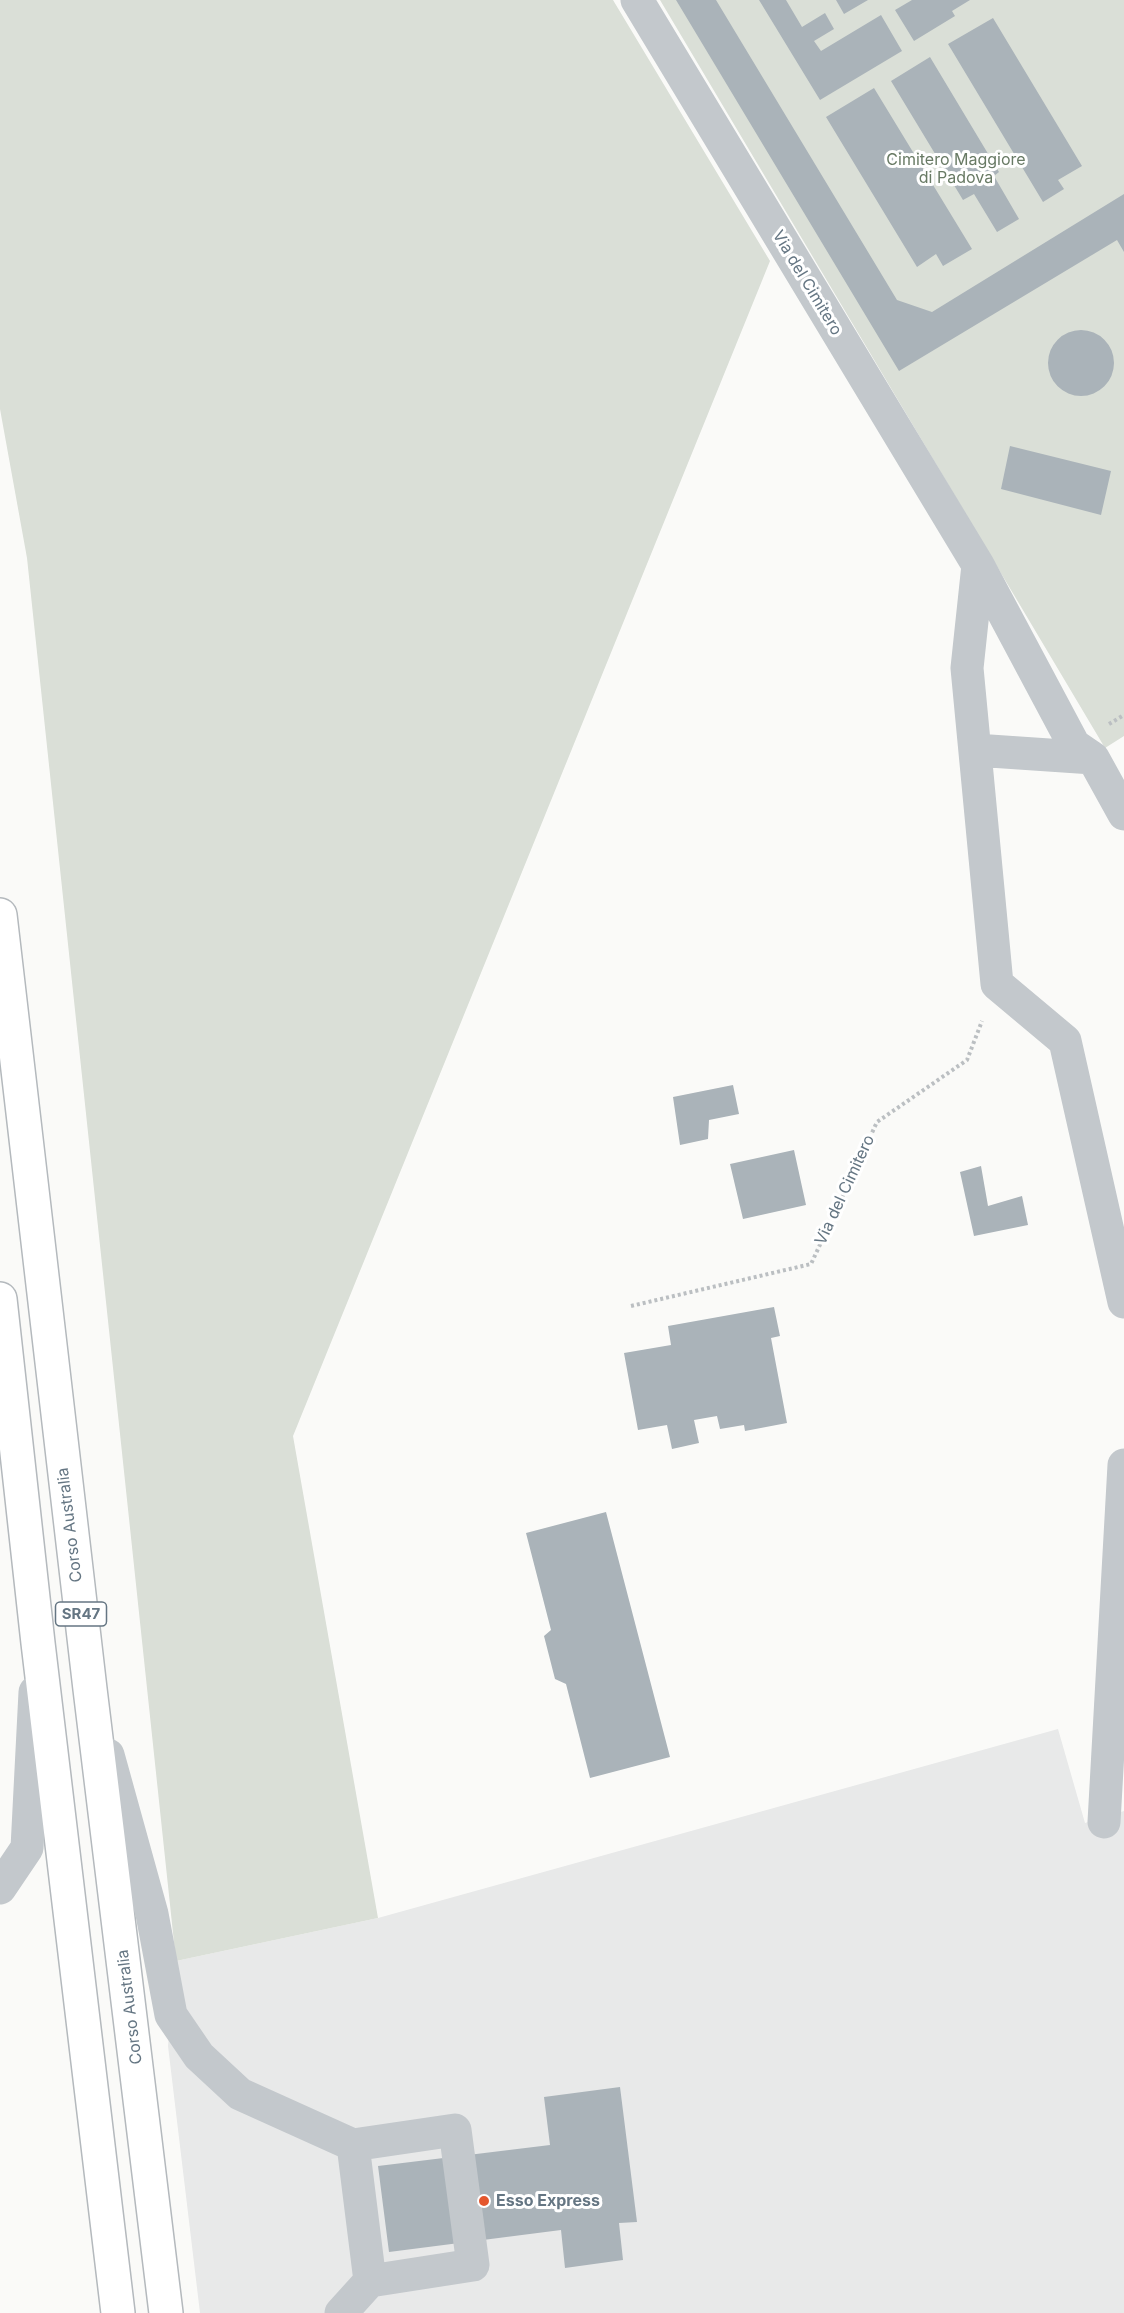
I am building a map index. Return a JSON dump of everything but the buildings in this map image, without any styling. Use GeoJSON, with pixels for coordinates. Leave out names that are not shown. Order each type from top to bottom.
{"type":"FeatureCollection","features":[{"type":"Feature","properties":{"kind":"highway","name":"Corso Australia"},"geometry":{"type":"LineString","coordinates":[[0,915],[90,1689],[166,2313]]}},
{"type":"Feature","properties":{"kind":"highway","name":"SR47"},"geometry":{"type":"LineString","coordinates":[[0,1299],[38,1643],[118,2313]]}},
{"type":"Feature","properties":{"kind":"street","name":"Via del Cimitero"},"geometry":{"type":"LineString","coordinates":[[637,0],[978,566],[1074,745],[1093,758],[1120,809]]}},
{"type":"Feature","properties":{"kind":"street"},"geometry":{"type":"LineString","coordinates":[[978,566],[967,668],[997,984],[1065,1041],[1124,1302]]}},
{"type":"Feature","properties":{"kind":"street"},"geometry":{"type":"LineString","coordinates":[[975,750],[1093,758]]}},
{"type":"Feature","properties":{"kind":"street"},"geometry":{"type":"LineString","coordinates":[[1104,1822],[1124,1465]]}},
{"type":"Feature","properties":{"kind":"street"},"geometry":{"type":"LineString","coordinates":[[0,1888],[27,1848],[38,1643]]}},
{"type":"Feature","properties":{"kind":"street"},"geometry":{"type":"LineString","coordinates":[[90,1689],[152,1914],[171,2015],[199,2056],[240,2094],[353,2145],[455,2130],[473,2265],[370,2281],[341,2313]]}},
{"type":"Feature","properties":{"kind":"street"},"geometry":{"type":"LineString","coordinates":[[353,2145],[370,2281]]}},
{"type":"Feature","properties":{"kind":"path","name":"Via del Cimitero"},"geometry":{"type":"LineString","coordinates":[[631,1306],[812,1264],[877,1122],[967,1060],[997,984]]}},
{"type":"Feature","properties":{"kind":"shaded area"},"geometry":{"type":"Polygon","coordinates":[[[1058,1729],[1085,1823],[1124,1811],[1124,2313],[200,2313],[168,2046],[176,1961],[378,1918],[1058,1729]]]}},
{"type":"Feature","properties":{"kind":"green space"},"geometry":{"type":"Polygon","coordinates":[[[0,0],[613,0],[770,261],[293,1436],[378,1918],[176,1961],[27,558],[0,409],[0,0]]]}},
{"type":"Feature","properties":{"kind":"green space","name":"Cimitero Maggiore di Padova"},"geometry":{"type":"Polygon","coordinates":[[[660,0],[1124,0],[1124,736],[1105,748],[660,0]]]}},
{"type":"Feature","properties":{"kind":"place","name":"Esso Express"},"geometry":{"type":"Point","coordinates":[484,2201]}}]}
